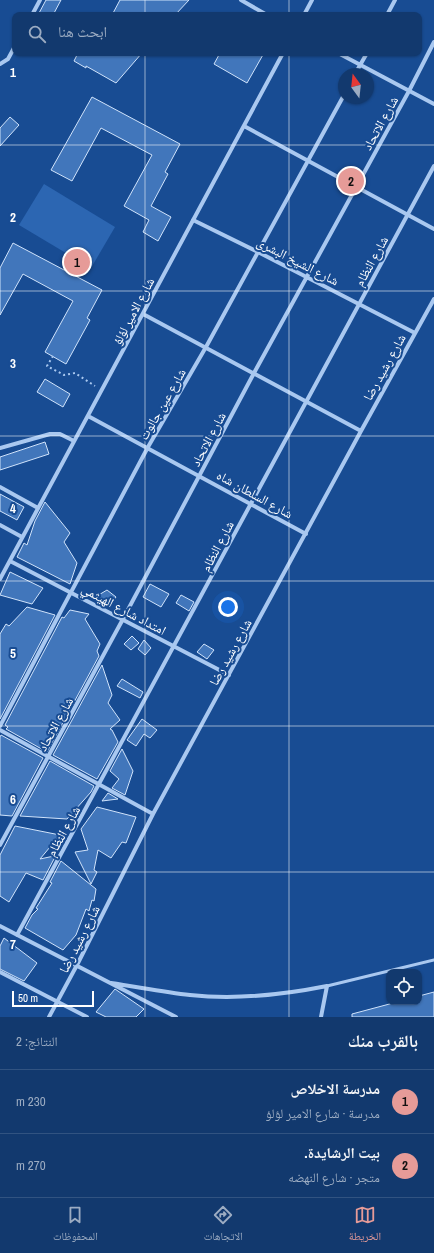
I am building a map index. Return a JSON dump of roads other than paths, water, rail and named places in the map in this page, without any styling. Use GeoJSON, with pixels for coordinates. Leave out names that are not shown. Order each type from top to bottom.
{"type":"FeatureCollection","features":[{"type":"Feature","properties":{"kind":"street"},"geometry":{"type":"LineString","coordinates":[[34,12],[40,0]]}},
{"type":"Feature","properties":{"kind":"street"},"geometry":{"type":"LineString","coordinates":[[241,0],[263,12]]}},
{"type":"Feature","properties":{"kind":"street"},"geometry":{"type":"LineString","coordinates":[[306,12],[312,0]]}},
{"type":"Feature","properties":{"kind":"street"},"geometry":{"type":"LineString","coordinates":[[389,12],[395,0]]}},
{"type":"Feature","properties":{"kind":"street","name":"شارع الاتحاد"},"geometry":{"type":"LineString","coordinates":[[0,846],[434,42]]}},
{"type":"Feature","properties":{"kind":"street"},"geometry":{"type":"LineString","coordinates":[[0,64],[8,59],[12,52]]}},
{"type":"Feature","properties":{"kind":"street","name":"شارع الامير لؤلؤ"},"geometry":{"type":"LineString","coordinates":[[0,579],[2,571],[10,561],[281,56]]}},
{"type":"Feature","properties":{"kind":"street"},"geometry":{"type":"LineString","coordinates":[[344,56],[434,104]]}},
{"type":"Feature","properties":{"kind":"street"},"geometry":{"type":"LineString","coordinates":[[358,68],[365,56]]}},
{"type":"Feature","properties":{"kind":"street","name":"شارع عين جالوت"},"geometry":{"type":"LineString","coordinates":[[0,726],[148,447],[206,347],[339,104]]}},
{"type":"Feature","properties":{"kind":"street"},"geometry":{"type":"LineString","coordinates":[[244,126],[434,229]]}},
{"type":"Feature","properties":{"kind":"street","name":"شارع النظام"},"geometry":{"type":"LineString","coordinates":[[17,935],[434,166]]}},
{"type":"Feature","properties":{"kind":"street","name":"شارع الشيخ البشرى"},"geometry":{"type":"LineString","coordinates":[[193,220],[308,277],[415,333]]}},
{"type":"Feature","properties":{"kind":"street","name":"شارع رشيد رضا"},"geometry":{"type":"LineString","coordinates":[[49,1017],[77,965],[153,814],[434,299]]}},
{"type":"Feature","properties":{"kind":"street"},"geometry":{"type":"LineString","coordinates":[[143,314],[361,431]]}},
{"type":"Feature","properties":{"kind":"street","name":"شارع السلطان شاه"},"geometry":{"type":"LineString","coordinates":[[88,416],[148,447],[306,534]]}},
{"type":"Feature","properties":{"kind":"street"},"geometry":{"type":"LineString","coordinates":[[0,448],[50,434],[60,434],[74,441]]}},
{"type":"Feature","properties":{"kind":"street"},"geometry":{"type":"LineString","coordinates":[[0,487],[38,508]]}},
{"type":"Feature","properties":{"kind":"street"},"geometry":{"type":"LineString","coordinates":[[0,525],[22,537]]}},
{"type":"Feature","properties":{"kind":"street","name":"امتداد شارع الهيثمي"},"geometry":{"type":"LineString","coordinates":[[10,561],[229,675]]}},
{"type":"Feature","properties":{"kind":"street"},"geometry":{"type":"LineString","coordinates":[[0,730],[153,814]]}},
{"type":"Feature","properties":{"kind":"street"},"geometry":{"type":"LineString","coordinates":[[0,926],[176,1017]]}},
{"type":"Feature","properties":{"kind":"street"},"geometry":{"type":"LineString","coordinates":[[0,972],[87,1017]]}},
{"type":"Feature","properties":{"kind":"street"},"geometry":{"type":"LineString","coordinates":[[111,983],[164,992],[219,997],[273,995],[327,986],[321,1017]]}},
{"type":"Feature","properties":{"kind":"lane"},"geometry":{"type":"LineString","coordinates":[[327,986],[434,960]]}},
{"type":"Feature","properties":{"kind":"place","name":"بيت الرشايدة."},"geometry":{"type":"Point","coordinates":[351,181]}},
{"type":"Feature","properties":{"kind":"place","name":"مدرسة الاخلاص"},"geometry":{"type":"Point","coordinates":[77,262]}}]}
